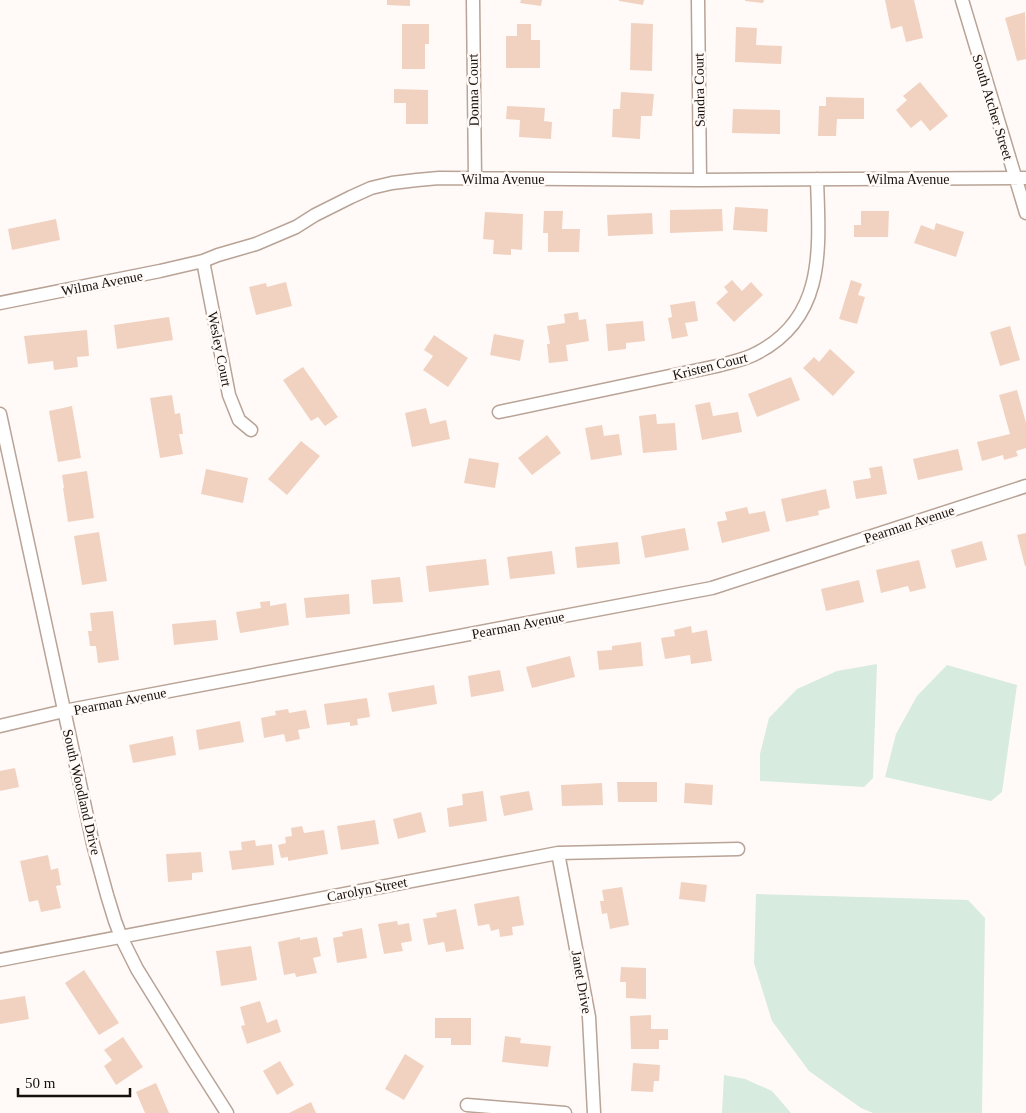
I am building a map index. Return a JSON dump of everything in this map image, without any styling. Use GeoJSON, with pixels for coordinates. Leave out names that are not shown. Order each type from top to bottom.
{"type":"FeatureCollection","features":[{"type":"Feature","properties":{"kind":"street","name":"Donna Court"},"geometry":{"type":"LineString","coordinates":[[473,0],[475,179]]}},
{"type":"Feature","properties":{"kind":"street","name":"Sandra Court"},"geometry":{"type":"LineString","coordinates":[[698,0],[700,180]]}},
{"type":"Feature","properties":{"kind":"street","name":"South Atcher Street"},"geometry":{"type":"LineString","coordinates":[[962,0],[1020,178],[1026,213]]}},
{"type":"Feature","properties":{"kind":"street","name":"Wilma Avenue"},"geometry":{"type":"LineString","coordinates":[[0,303],[203,261],[256,244],[296,227],[344,200],[371,188],[392,183],[439,178],[700,180],[1020,178]]}},
{"type":"Feature","properties":{"kind":"street","name":"Kristen Court"},"geometry":{"type":"LineString","coordinates":[[499,412],[716,366],[744,359],[757,354],[769,346],[791,326],[800,314],[812,287],[816,272],[819,243],[817,179]]}},
{"type":"Feature","properties":{"kind":"street","name":"Wesley Court"},"geometry":{"type":"LineString","coordinates":[[203,261],[228,396],[239,420],[251,430]]}},
{"type":"Feature","properties":{"kind":"street","name":"South Woodland Drive"},"geometry":{"type":"LineString","coordinates":[[0,414],[93,844],[106,895],[121,936],[137,969],[227,1113]]}},
{"type":"Feature","properties":{"kind":"street","name":"Pearman Avenue"},"geometry":{"type":"LineString","coordinates":[[0,726],[64,711],[712,588],[1026,486]]}},
{"type":"Feature","properties":{"kind":"street","name":"Carolyn Street"},"geometry":{"type":"LineString","coordinates":[[0,960],[558,853],[738,849]]}},
{"type":"Feature","properties":{"kind":"street","name":"Janet Drive"},"geometry":{"type":"LineString","coordinates":[[558,853],[589,1018],[594,1113]]}},
{"type":"Feature","properties":{"kind":"street"},"geometry":{"type":"LineString","coordinates":[[467,1105],[565,1113]]}},
{"type":"Feature","properties":{"kind":"green space"},"geometry":{"type":"Polygon","coordinates":[[[877,664],[873,778],[864,787],[760,781],[760,754],[769,718],[797,689],[837,671],[877,664]]]}},
{"type":"Feature","properties":{"kind":"green space"},"geometry":{"type":"Polygon","coordinates":[[[947,665],[1017,685],[1002,792],[991,801],[885,777],[896,734],[917,696],[947,665]]]}},
{"type":"Feature","properties":{"kind":"green space"},"geometry":{"type":"Polygon","coordinates":[[[756,894],[968,900],[985,918],[982,1113],[873,1113],[861,1108],[809,1071],[772,1021],[754,963],[756,894]]]}},
{"type":"Feature","properties":{"kind":"green space"},"geometry":{"type":"Polygon","coordinates":[[[724,1075],[745,1079],[772,1091],[791,1113],[722,1113],[724,1075]]]}},
{"type":"Feature","properties":{"kind":"building"},"geometry":{"type":"Polygon","coordinates":[[[387,0],[410,0],[410,6],[387,5],[387,0]]]}},
{"type":"Feature","properties":{"kind":"building"},"geometry":{"type":"Polygon","coordinates":[[[521,0],[542,0],[541,6],[520,3],[521,0]]]}},
{"type":"Feature","properties":{"kind":"building"},"geometry":{"type":"Polygon","coordinates":[[[619,0],[644,0],[643,5],[619,0]]]}},
{"type":"Feature","properties":{"kind":"building"},"geometry":{"type":"Polygon","coordinates":[[[745,0],[764,0],[763,3],[745,0]]]}},
{"type":"Feature","properties":{"kind":"building"},"geometry":{"type":"Polygon","coordinates":[[[885,0],[914,0],[923,38],[906,42],[902,26],[891,29],[885,0]]]}},
{"type":"Feature","properties":{"kind":"building"},"geometry":{"type":"Polygon","coordinates":[[[1025,12],[1026,59],[1017,61],[1005,18],[1025,12]]]}},
{"type":"Feature","properties":{"kind":"building"},"geometry":{"type":"Polygon","coordinates":[[[631,23],[653,24],[652,71],[630,70],[631,23]]]}},
{"type":"Feature","properties":{"kind":"building"},"geometry":{"type":"Polygon","coordinates":[[[402,24],[429,24],[429,44],[425,44],[425,69],[402,69],[402,24]]]}},
{"type":"Feature","properties":{"kind":"building"},"geometry":{"type":"Polygon","coordinates":[[[517,24],[531,24],[531,40],[540,40],[540,68],[506,68],[506,36],[517,36],[517,24]]]}},
{"type":"Feature","properties":{"kind":"building"},"geometry":{"type":"Polygon","coordinates":[[[736,27],[757,28],[756,45],[782,46],[781,64],[735,62],[736,27]]]}},
{"type":"Feature","properties":{"kind":"building"},"geometry":{"type":"Polygon","coordinates":[[[920,82],[948,116],[930,131],[921,120],[911,128],[896,110],[907,100],[903,96],[920,82]]]}},
{"type":"Feature","properties":{"kind":"building"},"geometry":{"type":"Polygon","coordinates":[[[394,89],[428,90],[428,124],[406,124],[406,103],[394,103],[394,89]]]}},
{"type":"Feature","properties":{"kind":"building"},"geometry":{"type":"Polygon","coordinates":[[[621,92],[654,94],[652,116],[641,116],[640,139],[612,137],[613,109],[620,109],[621,92]]]}},
{"type":"Feature","properties":{"kind":"building"},"geometry":{"type":"Polygon","coordinates":[[[826,97],[864,98],[864,119],[837,119],[836,136],[818,136],[819,106],[826,106],[826,97]]]}},
{"type":"Feature","properties":{"kind":"building"},"geometry":{"type":"Polygon","coordinates":[[[507,106],[545,108],[544,121],[552,122],[551,139],[519,137],[520,120],[506,119],[507,106]]]}},
{"type":"Feature","properties":{"kind":"building"},"geometry":{"type":"Polygon","coordinates":[[[733,109],[780,110],[780,134],[732,133],[733,109]]]}},
{"type":"Feature","properties":{"kind":"building"},"geometry":{"type":"Polygon","coordinates":[[[735,207],[768,209],[767,232],[733,230],[735,207]]]}},
{"type":"Feature","properties":{"kind":"building"},"geometry":{"type":"Polygon","coordinates":[[[722,209],[723,231],[670,233],[670,210],[722,209]]]}},
{"type":"Feature","properties":{"kind":"building"},"geometry":{"type":"Polygon","coordinates":[[[544,211],[563,211],[562,229],[580,229],[579,252],[548,252],[548,233],[543,233],[544,211]]]}},
{"type":"Feature","properties":{"kind":"building"},"geometry":{"type":"Polygon","coordinates":[[[861,211],[889,211],[888,237],[854,237],[854,225],[861,225],[861,211]]]}},
{"type":"Feature","properties":{"kind":"building"},"geometry":{"type":"Polygon","coordinates":[[[485,212],[523,214],[522,250],[511,249],[511,255],[493,254],[494,240],[483,239],[485,212]]]}},
{"type":"Feature","properties":{"kind":"building"},"geometry":{"type":"Polygon","coordinates":[[[652,213],[653,234],[608,236],[607,215],[652,213]]]}},
{"type":"Feature","properties":{"kind":"building"},"geometry":{"type":"Polygon","coordinates":[[[56,219],[60,240],[12,250],[8,229],[56,219]]]}},
{"type":"Feature","properties":{"kind":"building"},"geometry":{"type":"Polygon","coordinates":[[[936,223],[964,232],[956,257],[914,243],[921,225],[934,230],[936,223]]]}},
{"type":"Feature","properties":{"kind":"building"},"geometry":{"type":"Polygon","coordinates":[[[732,280],[742,291],[751,282],[763,295],[734,322],[716,303],[728,292],[724,287],[732,280]]]}},
{"type":"Feature","properties":{"kind":"building"},"geometry":{"type":"Polygon","coordinates":[[[851,280],[862,284],[858,295],[865,297],[857,324],[839,319],[851,280]]]}},
{"type":"Feature","properties":{"kind":"building"},"geometry":{"type":"Polygon","coordinates":[[[286,282],[292,306],[256,315],[249,287],[266,283],[267,287],[286,282]]]}},
{"type":"Feature","properties":{"kind":"building"},"geometry":{"type":"Polygon","coordinates":[[[695,301],[698,321],[685,323],[688,336],[672,339],[668,318],[672,317],[670,305],[695,301]]]}},
{"type":"Feature","properties":{"kind":"building"},"geometry":{"type":"Polygon","coordinates":[[[578,312],[579,320],[586,319],[589,341],[566,345],[568,361],[549,363],[547,344],[550,344],[547,326],[565,323],[564,314],[578,312]]]}},
{"type":"Feature","properties":{"kind":"building"},"geometry":{"type":"Polygon","coordinates":[[[169,317],[173,340],[117,349],[114,325],[169,317]]]}},
{"type":"Feature","properties":{"kind":"building"},"geometry":{"type":"Polygon","coordinates":[[[643,321],[645,341],[626,343],[626,349],[608,351],[606,324],[643,321]]]}},
{"type":"Feature","properties":{"kind":"building"},"geometry":{"type":"Polygon","coordinates":[[[1010,326],[1020,360],[1000,366],[990,332],[1010,326]]]}},
{"type":"Feature","properties":{"kind":"building"},"geometry":{"type":"Polygon","coordinates":[[[87,330],[89,356],[77,357],[78,367],[54,370],[53,361],[28,364],[24,336],[87,330]]]}},
{"type":"Feature","properties":{"kind":"building"},"geometry":{"type":"Polygon","coordinates":[[[494,334],[524,340],[520,361],[490,355],[494,334]]]}},
{"type":"Feature","properties":{"kind":"building"},"geometry":{"type":"Polygon","coordinates":[[[434,335],[468,358],[448,387],[423,370],[433,356],[424,350],[434,335]]]}},
{"type":"Feature","properties":{"kind":"building"},"geometry":{"type":"Polygon","coordinates":[[[830,349],[855,372],[833,396],[803,368],[814,357],[819,362],[830,349]]]}},
{"type":"Feature","properties":{"kind":"building"},"geometry":{"type":"Polygon","coordinates":[[[303,367],[338,417],[325,426],[318,417],[311,421],[283,380],[303,367]]]}},
{"type":"Feature","properties":{"kind":"building"},"geometry":{"type":"Polygon","coordinates":[[[791,377],[800,400],[757,417],[748,394],[791,377]]]}},
{"type":"Feature","properties":{"kind":"building"},"geometry":{"type":"Polygon","coordinates":[[[1017,390],[1026,423],[1026,448],[1016,451],[1018,456],[1004,460],[1003,455],[982,461],[977,442],[1010,434],[999,395],[1017,390]]]}},
{"type":"Feature","properties":{"kind":"building"},"geometry":{"type":"Polygon","coordinates":[[[172,395],[175,414],[180,413],[183,434],[179,434],[183,454],[160,458],[150,398],[172,395]]]}},
{"type":"Feature","properties":{"kind":"building"},"geometry":{"type":"Polygon","coordinates":[[[710,402],[713,416],[738,412],[742,432],[702,440],[695,405],[710,402]]]}},
{"type":"Feature","properties":{"kind":"building"},"geometry":{"type":"Polygon","coordinates":[[[72,406],[81,458],[58,462],[49,411],[72,406]]]}},
{"type":"Feature","properties":{"kind":"building"},"geometry":{"type":"Polygon","coordinates":[[[426,408],[430,424],[446,420],[450,439],[412,447],[405,413],[426,408]]]}},
{"type":"Feature","properties":{"kind":"building"},"geometry":{"type":"Polygon","coordinates":[[[656,414],[657,424],[675,423],[677,450],[643,453],[639,416],[656,414]]]}},
{"type":"Feature","properties":{"kind":"building"},"geometry":{"type":"Polygon","coordinates":[[[602,425],[604,436],[619,434],[622,455],[591,460],[585,428],[602,425]]]}},
{"type":"Feature","properties":{"kind":"building"},"geometry":{"type":"Polygon","coordinates":[[[547,435],[561,453],[532,475],[518,458],[547,435]]]}},
{"type":"Feature","properties":{"kind":"building"},"geometry":{"type":"Polygon","coordinates":[[[301,441],[320,456],[287,495],[268,479],[301,441]]]}},
{"type":"Feature","properties":{"kind":"building"},"geometry":{"type":"Polygon","coordinates":[[[958,449],[963,470],[918,480],[913,459],[958,449]]]}},
{"type":"Feature","properties":{"kind":"building"},"geometry":{"type":"Polygon","coordinates":[[[469,458],[499,463],[495,488],[464,483],[469,458]]]}},
{"type":"Feature","properties":{"kind":"building"},"geometry":{"type":"Polygon","coordinates":[[[882,466],[887,494],[856,499],[853,481],[871,478],[869,468],[882,466]]]}},
{"type":"Feature","properties":{"kind":"building"},"geometry":{"type":"Polygon","coordinates":[[[206,469],[248,478],[243,503],[201,494],[206,469]]]}},
{"type":"Feature","properties":{"kind":"building"},"geometry":{"type":"Polygon","coordinates":[[[87,471],[94,518],[68,522],[62,475],[87,471]]]}},
{"type":"Feature","properties":{"kind":"building"},"geometry":{"type":"Polygon","coordinates":[[[826,489],[830,508],[818,511],[819,515],[786,522],[781,499],[826,489]]]}},
{"type":"Feature","properties":{"kind":"building"},"geometry":{"type":"Polygon","coordinates":[[[747,507],[749,514],[765,511],[770,531],[722,543],[717,522],[727,520],[725,512],[747,507]]]}},
{"type":"Feature","properties":{"kind":"building"},"geometry":{"type":"Polygon","coordinates":[[[685,528],[689,550],[645,558],[641,536],[685,528]]]}},
{"type":"Feature","properties":{"kind":"building"},"geometry":{"type":"Polygon","coordinates":[[[99,532],[107,581],[82,585],[74,536],[99,532]]]}},
{"type":"Feature","properties":{"kind":"building"},"geometry":{"type":"Polygon","coordinates":[[[1026,533],[1026,566],[1025,566],[1017,535],[1026,533]]]}},
{"type":"Feature","properties":{"kind":"building"},"geometry":{"type":"Polygon","coordinates":[[[982,541],[987,560],[956,568],[951,550],[982,541]]]}},
{"type":"Feature","properties":{"kind":"building"},"geometry":{"type":"Polygon","coordinates":[[[618,542],[620,564],[577,568],[575,547],[618,542]]]}},
{"type":"Feature","properties":{"kind":"building"},"geometry":{"type":"Polygon","coordinates":[[[552,551],[555,574],[510,579],[507,557],[552,551]]]}},
{"type":"Feature","properties":{"kind":"building"},"geometry":{"type":"Polygon","coordinates":[[[486,559],[489,585],[429,592],[426,566],[486,559]]]}},
{"type":"Feature","properties":{"kind":"building"},"geometry":{"type":"Polygon","coordinates":[[[919,560],[926,588],[910,592],[908,586],[881,593],[876,570],[919,560]]]}},
{"type":"Feature","properties":{"kind":"building"},"geometry":{"type":"Polygon","coordinates":[[[400,577],[403,602],[373,604],[371,580],[400,577]]]}},
{"type":"Feature","properties":{"kind":"building"},"geometry":{"type":"Polygon","coordinates":[[[859,580],[864,602],[826,611],[821,589],[859,580]]]}},
{"type":"Feature","properties":{"kind":"building"},"geometry":{"type":"Polygon","coordinates":[[[349,594],[350,614],[306,618],[304,598],[349,594]]]}},
{"type":"Feature","properties":{"kind":"building"},"geometry":{"type":"Polygon","coordinates":[[[270,601],[270,606],[286,603],[289,625],[240,633],[236,612],[261,608],[260,602],[270,601]]]}},
{"type":"Feature","properties":{"kind":"building"},"geometry":{"type":"Polygon","coordinates":[[[113,611],[119,660],[98,663],[96,646],[90,646],[88,631],[92,631],[90,613],[113,611]]]}},
{"type":"Feature","properties":{"kind":"building"},"geometry":{"type":"Polygon","coordinates":[[[216,620],[218,640],[174,645],[172,624],[216,620]]]}},
{"type":"Feature","properties":{"kind":"building"},"geometry":{"type":"Polygon","coordinates":[[[691,626],[692,633],[707,630],[712,661],[691,664],[690,655],[665,659],[661,638],[675,636],[674,630],[691,626]]]}},
{"type":"Feature","properties":{"kind":"building"},"geometry":{"type":"Polygon","coordinates":[[[641,642],[643,666],[599,670],[597,651],[612,650],[612,646],[641,642]]]}},
{"type":"Feature","properties":{"kind":"building"},"geometry":{"type":"Polygon","coordinates":[[[570,656],[575,677],[532,688],[526,667],[570,656]]]}},
{"type":"Feature","properties":{"kind":"building"},"geometry":{"type":"Polygon","coordinates":[[[500,670],[504,691],[471,697],[468,676],[500,670]]]}},
{"type":"Feature","properties":{"kind":"building"},"geometry":{"type":"Polygon","coordinates":[[[434,685],[437,704],[392,712],[388,693],[434,685]]]}},
{"type":"Feature","properties":{"kind":"building"},"geometry":{"type":"Polygon","coordinates":[[[367,698],[370,717],[357,719],[358,725],[350,726],[350,722],[327,725],[324,704],[367,698]]]}},
{"type":"Feature","properties":{"kind":"building"},"geometry":{"type":"Polygon","coordinates":[[[288,709],[289,713],[306,710],[310,728],[298,730],[300,739],[286,742],[284,734],[264,738],[261,718],[276,715],[275,711],[288,709]]]}},
{"type":"Feature","properties":{"kind":"building"},"geometry":{"type":"Polygon","coordinates":[[[240,721],[244,742],[199,750],[196,730],[240,721]]]}},
{"type":"Feature","properties":{"kind":"building"},"geometry":{"type":"Polygon","coordinates":[[[173,736],[176,755],[133,763],[129,745],[173,736]]]}},
{"type":"Feature","properties":{"kind":"building"},"geometry":{"type":"Polygon","coordinates":[[[15,768],[19,787],[0,791],[0,771],[15,768]]]}},
{"type":"Feature","properties":{"kind":"building"},"geometry":{"type":"Polygon","coordinates":[[[617,782],[657,782],[657,802],[618,802],[617,782]]]}},
{"type":"Feature","properties":{"kind":"building"},"geometry":{"type":"Polygon","coordinates":[[[602,783],[603,805],[562,806],[561,785],[602,783]]]}},
{"type":"Feature","properties":{"kind":"building"},"geometry":{"type":"Polygon","coordinates":[[[685,783],[713,785],[712,805],[684,803],[685,783]]]}},
{"type":"Feature","properties":{"kind":"building"},"geometry":{"type":"Polygon","coordinates":[[[483,791],[487,821],[449,827],[447,808],[463,805],[462,794],[483,791]]]}},
{"type":"Feature","properties":{"kind":"building"},"geometry":{"type":"Polygon","coordinates":[[[529,791],[533,810],[504,816],[500,796],[529,791]]]}},
{"type":"Feature","properties":{"kind":"building"},"geometry":{"type":"Polygon","coordinates":[[[421,812],[426,832],[398,839],[393,819],[421,812]]]}},
{"type":"Feature","properties":{"kind":"building"},"geometry":{"type":"Polygon","coordinates":[[[375,820],[379,844],[341,850],[337,826],[375,820]]]}},
{"type":"Feature","properties":{"kind":"building"},"geometry":{"type":"Polygon","coordinates":[[[302,826],[304,833],[324,830],[328,854],[288,861],[288,857],[281,858],[278,845],[286,843],[285,837],[292,836],[291,828],[302,826]]]}},
{"type":"Feature","properties":{"kind":"building"},"geometry":{"type":"Polygon","coordinates":[[[255,840],[256,846],[272,844],[274,865],[232,870],[229,851],[242,850],[241,842],[255,840]]]}},
{"type":"Feature","properties":{"kind":"building"},"geometry":{"type":"Polygon","coordinates":[[[201,852],[203,872],[192,873],[192,880],[168,882],[166,854],[201,852]]]}},
{"type":"Feature","properties":{"kind":"building"},"geometry":{"type":"Polygon","coordinates":[[[48,855],[51,870],[58,868],[61,885],[56,886],[61,908],[41,912],[38,900],[29,902],[20,861],[48,855]]]}},
{"type":"Feature","properties":{"kind":"building"},"geometry":{"type":"Polygon","coordinates":[[[681,882],[707,885],[705,902],[679,899],[681,882]]]}},
{"type":"Feature","properties":{"kind":"building"},"geometry":{"type":"Polygon","coordinates":[[[622,887],[629,925],[610,929],[607,913],[602,914],[600,901],[604,901],[602,890],[622,887]]]}},
{"type":"Feature","properties":{"kind":"building"},"geometry":{"type":"Polygon","coordinates":[[[519,896],[524,925],[512,927],[513,935],[500,937],[499,929],[491,931],[489,924],[478,926],[474,904],[519,896]]]}},
{"type":"Feature","properties":{"kind":"building"},"geometry":{"type":"Polygon","coordinates":[[[456,909],[464,949],[446,952],[444,942],[428,945],[423,919],[437,917],[436,913],[456,909]]]}},
{"type":"Feature","properties":{"kind":"building"},"geometry":{"type":"Polygon","coordinates":[[[397,921],[398,925],[409,923],[412,941],[401,943],[403,951],[384,954],[378,924],[397,921]]]}},
{"type":"Feature","properties":{"kind":"building"},"geometry":{"type":"Polygon","coordinates":[[[362,928],[367,958],[337,963],[333,938],[343,936],[342,932],[362,928]]]}},
{"type":"Feature","properties":{"kind":"building"},"geometry":{"type":"Polygon","coordinates":[[[300,937],[300,940],[317,937],[321,956],[313,958],[317,973],[296,977],[295,973],[284,975],[278,942],[300,937]]]}},
{"type":"Feature","properties":{"kind":"building"},"geometry":{"type":"Polygon","coordinates":[[[251,946],[257,980],[221,986],[216,951],[251,946]]]}},
{"type":"Feature","properties":{"kind":"building"},"geometry":{"type":"Polygon","coordinates":[[[621,967],[646,968],[646,999],[626,998],[626,982],[620,982],[621,967]]]}},
{"type":"Feature","properties":{"kind":"building"},"geometry":{"type":"Polygon","coordinates":[[[84,970],[119,1023],[99,1035],[65,983],[84,970]]]}},
{"type":"Feature","properties":{"kind":"building"},"geometry":{"type":"Polygon","coordinates":[[[25,996],[29,1019],[0,1024],[0,1000],[25,996]]]}},
{"type":"Feature","properties":{"kind":"building"},"geometry":{"type":"Polygon","coordinates":[[[260,1001],[267,1023],[277,1019],[281,1032],[247,1044],[241,1026],[245,1025],[240,1007],[260,1001]]]}},
{"type":"Feature","properties":{"kind":"building"},"geometry":{"type":"Polygon","coordinates":[[[651,1015],[651,1029],[668,1029],[668,1040],[659,1040],[659,1049],[631,1049],[630,1016],[651,1015]]]}},
{"type":"Feature","properties":{"kind":"building"},"geometry":{"type":"Polygon","coordinates":[[[435,1018],[471,1018],[471,1045],[451,1045],[451,1038],[435,1038],[435,1018]]]}},
{"type":"Feature","properties":{"kind":"building"},"geometry":{"type":"Polygon","coordinates":[[[505,1036],[521,1038],[520,1043],[551,1046],[548,1067],[502,1062],[505,1036]]]}},
{"type":"Feature","properties":{"kind":"building"},"geometry":{"type":"Polygon","coordinates":[[[123,1037],[143,1067],[116,1085],[104,1066],[112,1060],[104,1050],[123,1037]]]}},
{"type":"Feature","properties":{"kind":"building"},"geometry":{"type":"Polygon","coordinates":[[[405,1054],[424,1066],[404,1100],[385,1089],[405,1054]]]}},
{"type":"Feature","properties":{"kind":"building"},"geometry":{"type":"Polygon","coordinates":[[[280,1061],[294,1085],[277,1095],[263,1071],[280,1061]]]}},
{"type":"Feature","properties":{"kind":"building"},"geometry":{"type":"Polygon","coordinates":[[[633,1063],[660,1065],[659,1081],[654,1081],[653,1092],[631,1091],[633,1063]]]}},
{"type":"Feature","properties":{"kind":"building"},"geometry":{"type":"Polygon","coordinates":[[[156,1083],[169,1113],[145,1113],[136,1092],[156,1083]]]}},
{"type":"Feature","properties":{"kind":"building"},"geometry":{"type":"Polygon","coordinates":[[[311,1102],[316,1113],[289,1113],[311,1102]]]}}]}
